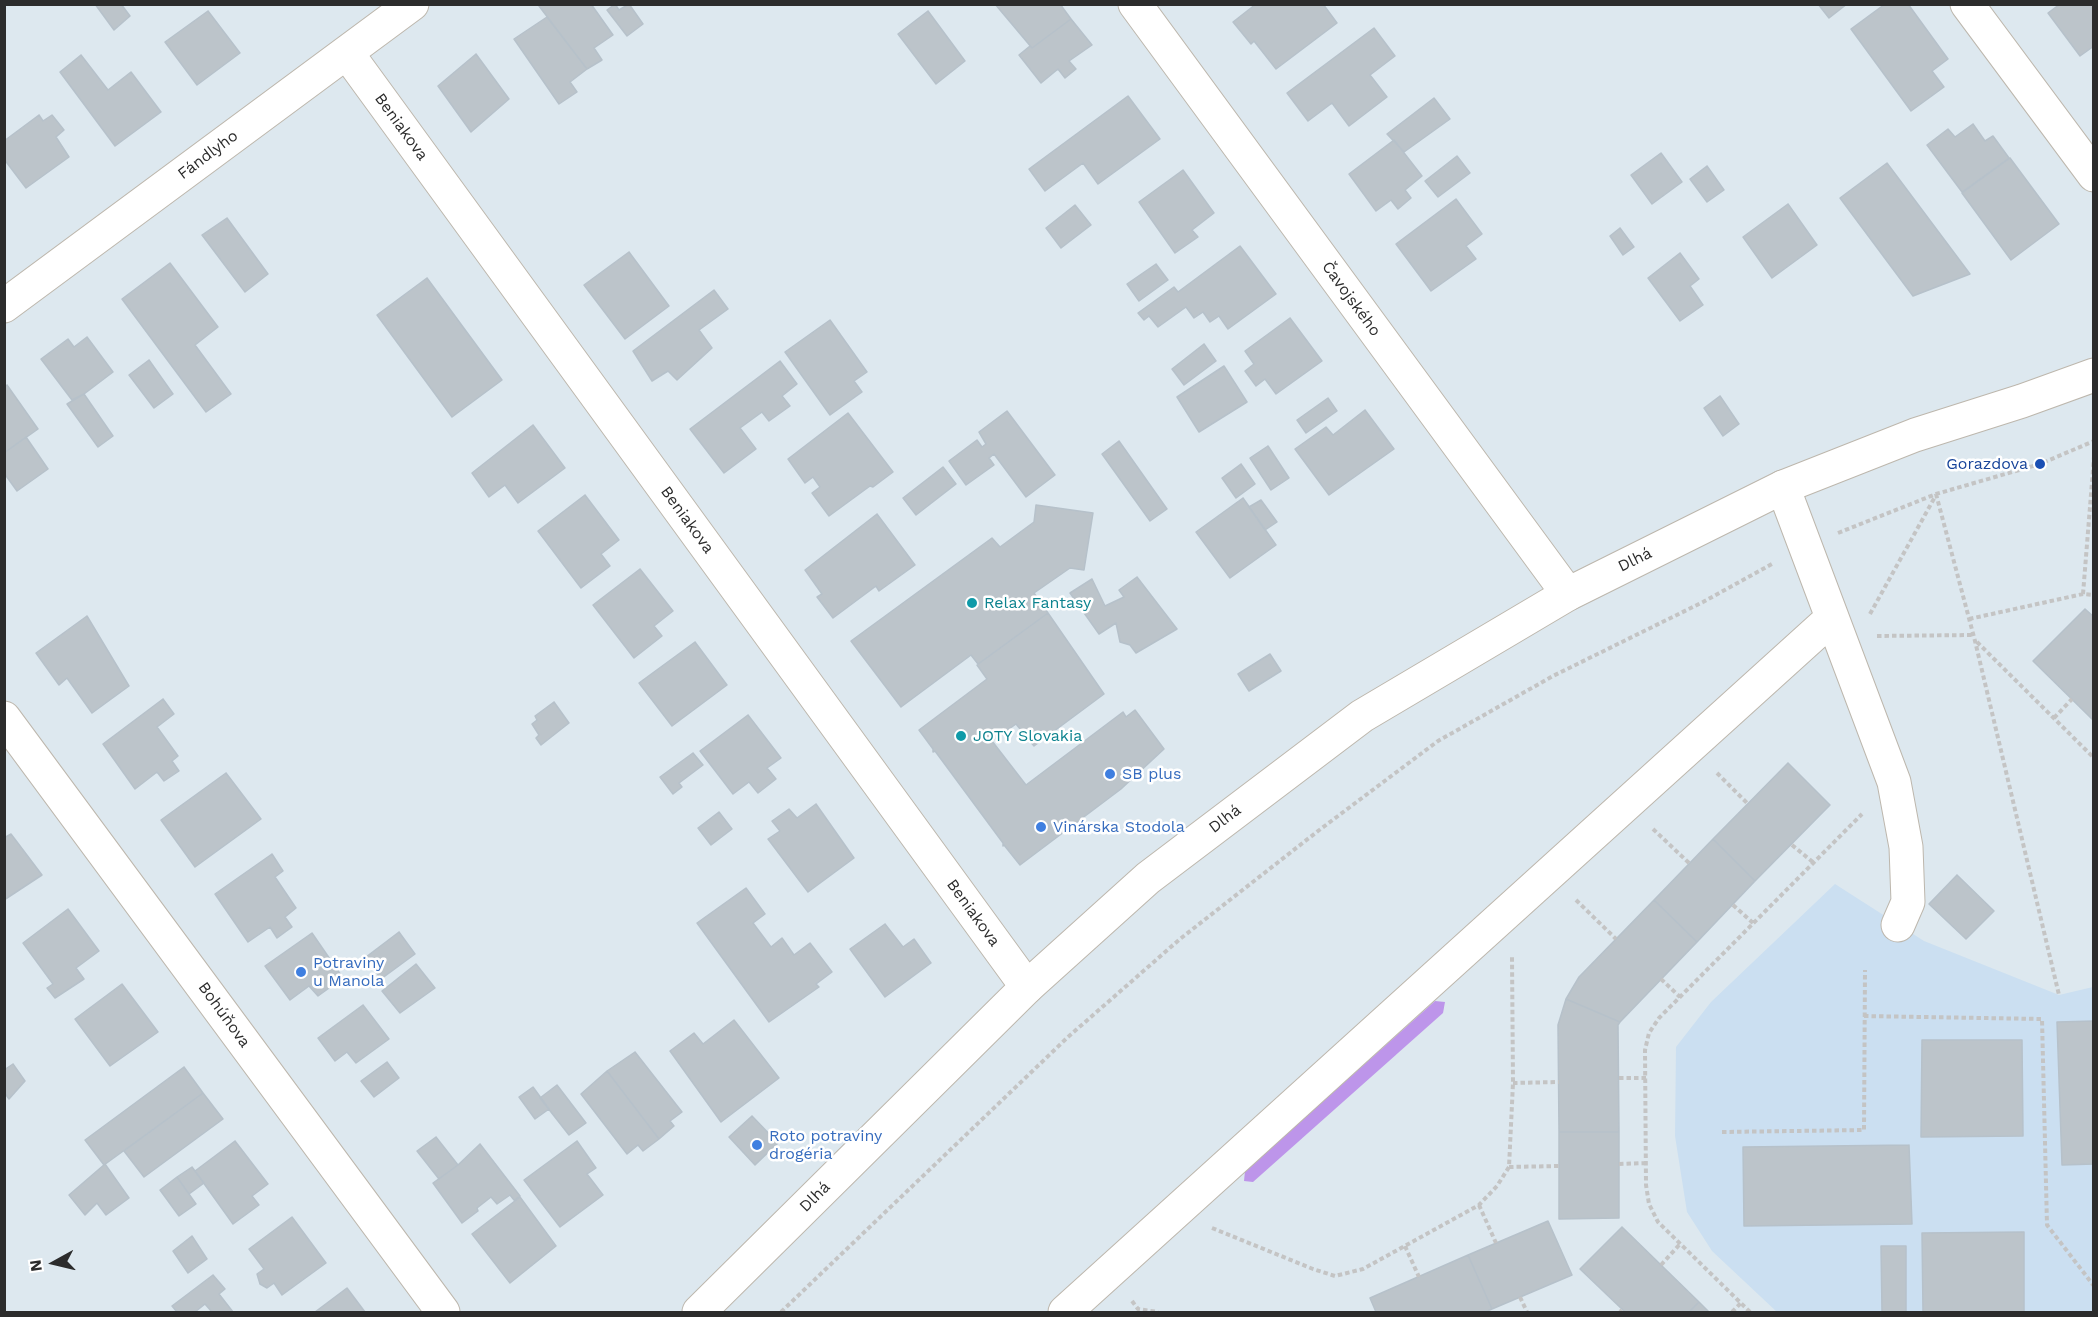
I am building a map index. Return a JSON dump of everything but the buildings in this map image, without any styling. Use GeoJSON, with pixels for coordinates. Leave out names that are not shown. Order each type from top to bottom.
{"type":"FeatureCollection","features":[{"type":"Feature","properties":{"kind":"street","name":"Fándlyho"},"geometry":{"type":"LineString","coordinates":[[4,306],[412,4]]}},
{"type":"Feature","properties":{"kind":"street","name":"Čavojského"},"geometry":{"type":"LineString","coordinates":[[1135,4],[1568,594]]}},
{"type":"Feature","properties":{"kind":"street"},"geometry":{"type":"LineString","coordinates":[[1967,4],[2094,175]]}},
{"type":"Feature","properties":{"kind":"street","name":"Beniakova"},"geometry":{"type":"LineString","coordinates":[[347,53],[1027,987]]}},
{"type":"Feature","properties":{"kind":"street","name":"Dlhá"},"geometry":{"type":"LineString","coordinates":[[699,1312],[1027,987],[1148,878],[1362,716],[1568,594],[1782,487],[1916,435],[2094,375]]}},
{"type":"Feature","properties":{"kind":"street"},"geometry":{"type":"LineString","coordinates":[[1782,487],[1844,633],[1894,782],[1906,847],[1908,891],[1908,902],[1898,925]]}},
{"type":"Feature","properties":{"kind":"street"},"geometry":{"type":"LineString","coordinates":[[1065,1312],[1844,633]]}},
{"type":"Feature","properties":{"kind":"street","name":"Bohúňova"},"geometry":{"type":"LineString","coordinates":[[4,718],[444,1312]]}},
{"type":"Feature","properties":{"kind":"path"},"geometry":{"type":"LineString","coordinates":[[781,1312],[1068,1037],[1180,939],[1438,741],[1553,676],[1703,602],[1805,545],[1936,494],[2040,464],[2094,441]]}},
{"type":"Feature","properties":{"kind":"path"},"geometry":{"type":"LineString","coordinates":[[2083,594],[2094,457]]}},
{"type":"Feature","properties":{"kind":"path"},"geometry":{"type":"LineString","coordinates":[[1936,494],[1975,641],[2059,995]]}},
{"type":"Feature","properties":{"kind":"path"},"geometry":{"type":"LineString","coordinates":[[1844,633],[1936,494]]}},
{"type":"Feature","properties":{"kind":"path"},"geometry":{"type":"LineString","coordinates":[[1969,619],[2083,594],[2094,595]]}},
{"type":"Feature","properties":{"kind":"path"},"geometry":{"type":"LineString","coordinates":[[1844,633],[1973,635]]}},
{"type":"Feature","properties":{"kind":"path"},"geometry":{"type":"LineString","coordinates":[[1975,641],[2094,758]]}},
{"type":"Feature","properties":{"kind":"path"},"geometry":{"type":"LineString","coordinates":[[2054,718],[2072,699]]}},
{"type":"Feature","properties":{"kind":"path"},"geometry":{"type":"LineString","coordinates":[[1716,772],[1748,804]]}},
{"type":"Feature","properties":{"kind":"path"},"geometry":{"type":"LineString","coordinates":[[1750,1312],[1658,1222],[1649,1204],[1646,1185],[1645,1050],[1649,1033],[1659,1018],[1894,782]]}},
{"type":"Feature","properties":{"kind":"path"},"geometry":{"type":"LineString","coordinates":[[1652,828],[1689,863]]}},
{"type":"Feature","properties":{"kind":"path"},"geometry":{"type":"LineString","coordinates":[[1792,845],[1814,863]]}},
{"type":"Feature","properties":{"kind":"path"},"geometry":{"type":"LineString","coordinates":[[1575,899],[1616,939]]}},
{"type":"Feature","properties":{"kind":"path"},"geometry":{"type":"LineString","coordinates":[[1733,905],[1753,923]]}},
{"type":"Feature","properties":{"kind":"path"},"geometry":{"type":"LineString","coordinates":[[1210,1227],[1335,1276],[1363,1269],[1479,1205],[1497,1186],[1509,1167],[1513,1083],[1512,950]]}},
{"type":"Feature","properties":{"kind":"path"},"geometry":{"type":"LineString","coordinates":[[1722,1132],[1864,1130],[1865,970]]}},
{"type":"Feature","properties":{"kind":"path"},"geometry":{"type":"LineString","coordinates":[[1661,980],[1680,998]]}},
{"type":"Feature","properties":{"kind":"path"},"geometry":{"type":"LineString","coordinates":[[1864,1016],[2042,1019],[2047,1225],[2094,1286]]}},
{"type":"Feature","properties":{"kind":"path"},"geometry":{"type":"LineString","coordinates":[[1619,1078],[1646,1078]]}},
{"type":"Feature","properties":{"kind":"path"},"geometry":{"type":"LineString","coordinates":[[1513,1083],[1559,1082]]}},
{"type":"Feature","properties":{"kind":"path"},"geometry":{"type":"LineString","coordinates":[[1619,1164],[1646,1162]]}},
{"type":"Feature","properties":{"kind":"path"},"geometry":{"type":"LineString","coordinates":[[1509,1167],[1559,1166]]}},
{"type":"Feature","properties":{"kind":"path"},"geometry":{"type":"LineString","coordinates":[[1479,1205],[1496,1243]]}},
{"type":"Feature","properties":{"kind":"path"},"geometry":{"type":"LineString","coordinates":[[1661,1265],[1680,1244]]}},
{"type":"Feature","properties":{"kind":"path"},"geometry":{"type":"LineString","coordinates":[[1405,1246],[1419,1277]]}},
{"type":"Feature","properties":{"kind":"path"},"geometry":{"type":"LineString","coordinates":[[1520,1298],[1527,1312]]}},
{"type":"Feature","properties":{"kind":"path"},"geometry":{"type":"LineString","coordinates":[[1732,1312],[1741,1303]]}},
{"type":"Feature","properties":{"kind":"shaded area"},"geometry":{"type":"Polygon","coordinates":[[[1835,884],[1924,941],[2059,995],[2093,987],[2093,1312],[1777,1312],[1712,1251],[1687,1212],[1675,1136],[1676,1047],[1711,1002],[1835,884]]]}},
{"type":"Feature","properties":{"kind":"shaded area"},"geometry":{"type":"Polygon","coordinates":[[[1435,1001],[1445,1002],[1443,1013],[1253,1182],[1244,1181],[1245,1171],[1435,1001]]]}},
{"type":"Feature","properties":{"kind":"place","name":"Gorazdova"},"geometry":{"type":"Point","coordinates":[2040,464]}},
{"type":"Feature","properties":{"kind":"place","name":"Relax Fantasy"},"geometry":{"type":"Point","coordinates":[972,603]}},
{"type":"Feature","properties":{"kind":"place","name":"JOTY Slovakia"},"geometry":{"type":"Point","coordinates":[961,736]}},
{"type":"Feature","properties":{"kind":"place","name":"SB plus"},"geometry":{"type":"Point","coordinates":[1110,774]}},
{"type":"Feature","properties":{"kind":"place","name":"Vinárska Stodola"},"geometry":{"type":"Point","coordinates":[1041,827]}},
{"type":"Feature","properties":{"kind":"place","name":"Potraviny u Manola"},"geometry":{"type":"Point","coordinates":[301,972]}},
{"type":"Feature","properties":{"kind":"place","name":"Roto potraviny drogéria"},"geometry":{"type":"Point","coordinates":[757,1145]}}]}
